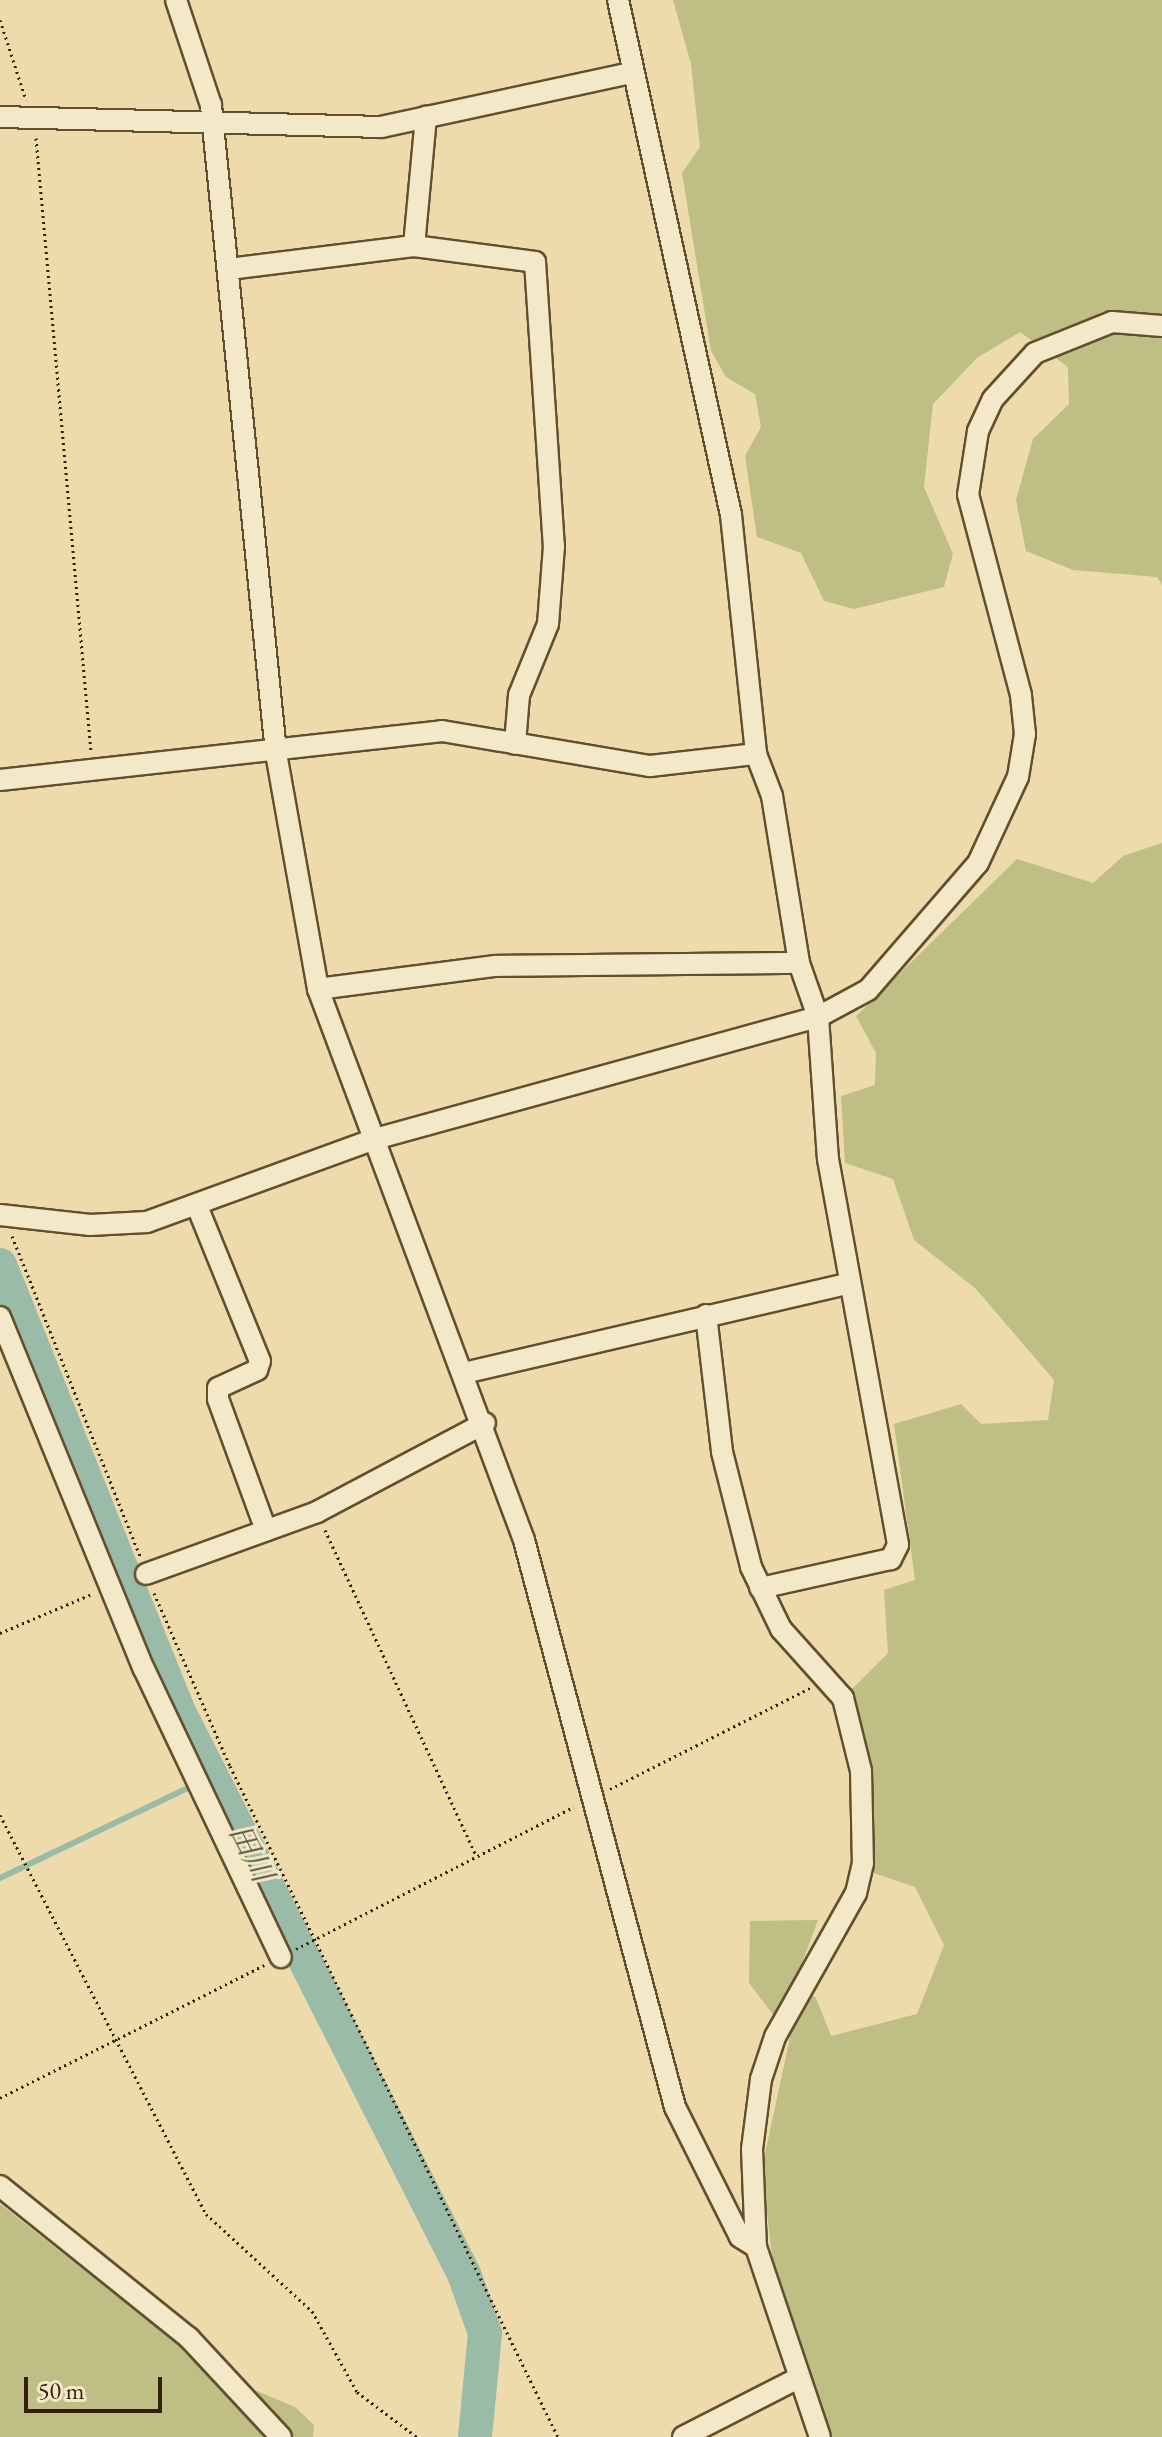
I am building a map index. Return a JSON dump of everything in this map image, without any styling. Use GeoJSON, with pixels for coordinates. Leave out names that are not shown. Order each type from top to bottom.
{"type":"FeatureCollection","features":[{"type":"Feature","properties":{"kind":"street"},"geometry":{"type":"LineString","coordinates":[[176,0],[213,125],[276,753],[318,989],[485,1423],[524,1540],[591,1799],[686,2136],[740,2237],[756,2247]]}},
{"type":"Feature","properties":{"kind":"street"},"geometry":{"type":"LineString","coordinates":[[618,0],[630,73],[731,515],[756,754],[783,845],[799,963],[818,1017],[828,1159],[898,1545],[891,1559],[760,1588]]}},
{"type":"Feature","properties":{"kind":"street"},"geometry":{"type":"LineString","coordinates":[[0,117],[213,125],[381,127],[630,73]]}},
{"type":"Feature","properties":{"kind":"street"},"geometry":{"type":"LineString","coordinates":[[414,246],[426,117]]}},
{"type":"Feature","properties":{"kind":"street"},"geometry":{"type":"LineString","coordinates":[[229,269],[414,246],[535,262],[554,546],[548,624],[519,695],[515,744]]}},
{"type":"Feature","properties":{"kind":"street"},"geometry":{"type":"LineString","coordinates":[[2,1215],[119,1226],[197,1206],[375,1139],[818,1017],[868,990],[978,863],[1018,777],[1025,734],[1021,695],[968,495],[969,465],[993,399],[1035,353],[1075,333],[1112,322],[1162,326]]}},
{"type":"Feature","properties":{"kind":"street"},"geometry":{"type":"LineString","coordinates":[[0,780],[276,753],[442,731],[650,766],[756,754]]}},
{"type":"Feature","properties":{"kind":"street"},"geometry":{"type":"LineString","coordinates":[[318,989],[496,966],[799,963]]}},
{"type":"Feature","properties":{"kind":"street"},"geometry":{"type":"LineString","coordinates":[[197,1206],[260,1361],[257,1370],[218,1388],[218,1399],[266,1530]]}},
{"type":"Feature","properties":{"kind":"street"},"geometry":{"type":"LineString","coordinates":[[464,1373],[850,1283]]}},
{"type":"Feature","properties":{"kind":"street"},"geometry":{"type":"LineString","coordinates":[[706,1315],[722,1452],[760,1588],[781,1629],[827,1678],[854,1730],[863,1863],[831,1947],[775,2037],[761,2079],[752,2149],[756,2247],[820,2437]]}},
{"type":"Feature","properties":{"kind":"street"},"geometry":{"type":"LineString","coordinates":[[0,1317],[109,1586],[285,1955]]}},
{"type":"Feature","properties":{"kind":"street"},"geometry":{"type":"LineString","coordinates":[[146,1574],[317,1512],[485,1423]]}},
{"type":"Feature","properties":{"kind":"street"},"geometry":{"type":"LineString","coordinates":[[0,2186],[189,2338],[281,2437]]}},
{"type":"Feature","properties":{"kind":"street"},"geometry":{"type":"LineString","coordinates":[[683,2437],[800,2377]]}},
{"type":"Feature","properties":{"kind":"path"},"geometry":{"type":"LineString","coordinates":[[0,20],[32,119],[93,772]]}},
{"type":"Feature","properties":{"kind":"path"},"geometry":{"type":"LineString","coordinates":[[2,1215],[146,1574],[230,1766],[558,2437]]}},
{"type":"Feature","properties":{"kind":"path"},"geometry":{"type":"LineString","coordinates":[[317,1512],[476,1856]]}},
{"type":"Feature","properties":{"kind":"path"},"geometry":{"type":"LineString","coordinates":[[0,1633],[109,1586]]}},
{"type":"Feature","properties":{"kind":"path"},"geometry":{"type":"LineString","coordinates":[[0,2098],[827,1678]]}},
{"type":"Feature","properties":{"kind":"path"},"geometry":{"type":"LineString","coordinates":[[0,1815],[206,2214],[312,2311],[357,2392],[417,2437]]}},
{"type":"Feature","properties":{"kind":"shaded area"},"geometry":{"type":"Polygon","coordinates":[[[673,0],[1162,0],[1162,585],[1157,577],[1073,570],[1026,551],[1016,500],[1033,439],[1069,404],[1068,367],[1020,332],[977,358],[933,404],[924,487],[953,554],[944,587],[854,609],[824,601],[801,553],[757,537],[745,456],[761,427],[755,394],[726,377],[711,351],[682,173],[700,147],[691,64],[673,0]]]}},
{"type":"Feature","properties":{"kind":"shaded area"},"geometry":{"type":"Polygon","coordinates":[[[1162,843],[1162,2437],[830,2437],[773,2265],[762,2168],[790,2037],[749,1983],[750,1921],[818,1920],[795,1982],[816,1998],[831,2036],[917,2014],[944,1945],[915,1887],[874,1873],[868,1782],[845,1696],[888,1653],[884,1590],[915,1580],[894,1424],[961,1404],[981,1424],[1048,1420],[1054,1380],[976,1289],[914,1240],[893,1179],[845,1163],[841,1096],[875,1085],[876,1053],[856,1016],[1017,859],[1093,883],[1123,856],[1162,843]]]}},
{"type":"Feature","properties":{"kind":"shaded area"},"geometry":{"type":"Polygon","coordinates":[[[0,2204],[216,2374],[295,2407],[314,2425],[313,2437],[0,2437],[0,2204]]]}},
{"type":"Feature","properties":{"kind":"waterway","name":"田川"},"geometry":{"type":"LineString","coordinates":[[0,1265],[177,1708],[464,2274],[485,2333],[475,2437]]}},
{"type":"Feature","properties":{"kind":"waterway"},"geometry":{"type":"LineString","coordinates":[[3,1316],[18,1310]]}},
{"type":"Feature","properties":{"kind":"waterway"},"geometry":{"type":"LineString","coordinates":[[0,1878],[211,1777]]}}]}
